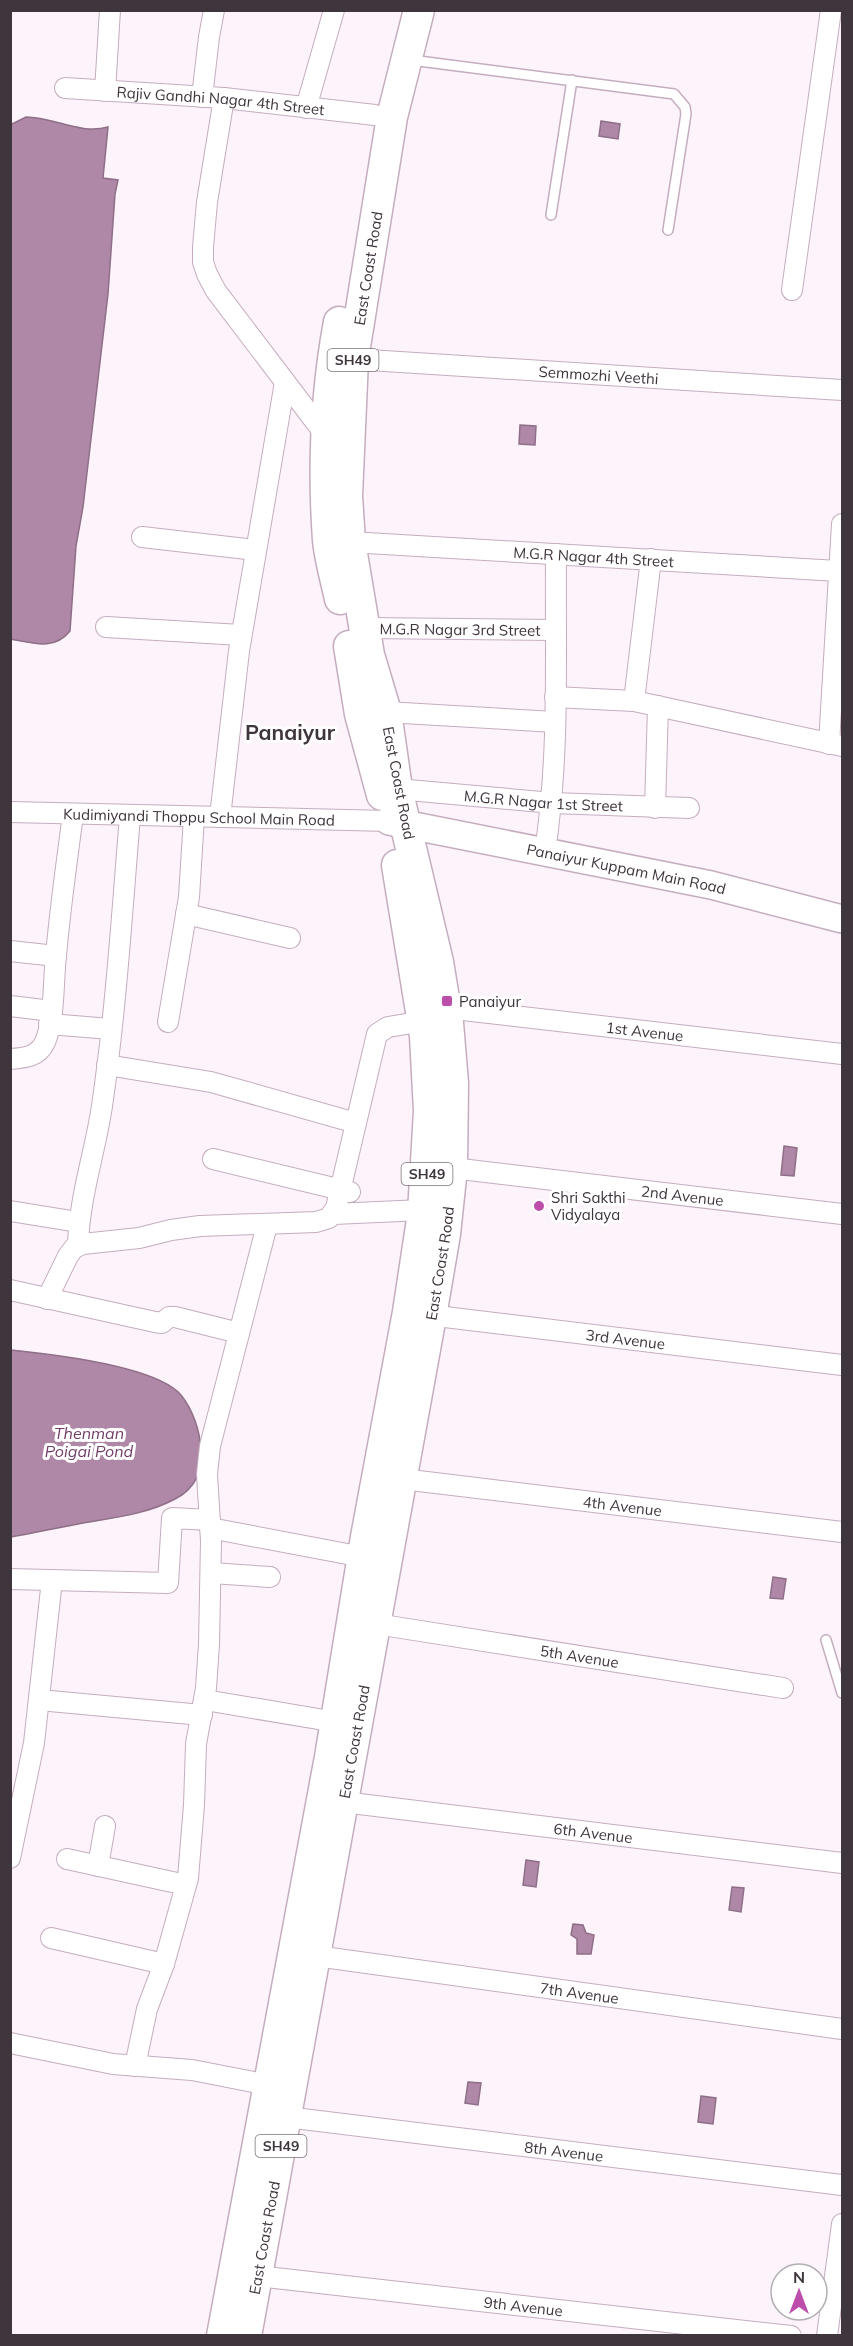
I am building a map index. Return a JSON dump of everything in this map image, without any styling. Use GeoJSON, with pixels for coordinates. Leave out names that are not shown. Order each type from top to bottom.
{"type":"FeatureCollection","features":[{"type":"Feature","properties":{"kind":"main road","name":"East Coast Road"},"geometry":{"type":"LineString","coordinates":[[246,2336],[344,1802],[336,1722],[363,1557],[420,1314],[445,1234],[452,1168],[453,1083],[435,1014],[398,822],[360,714],[352,659],[328,542],[327,437],[332,362],[375,114],[399,10]]}},
{"type":"Feature","properties":{"kind":"main road","name":"East Coast Road"},"geometry":{"type":"LineString","coordinates":[[398,822],[397,789],[386,712],[369,655],[364,628],[350,542],[347,496],[353,359],[392,117],[419,10]]}},
{"type":"Feature","properties":{"kind":"main road","name":"East Coast Road"},"geometry":{"type":"LineString","coordinates":[[222,2336],[269,2085],[340,1759],[376,1624],[402,1479],[420,1314],[423,1210],[435,1014]]}},
{"type":"Feature","properties":{"kind":"street"},"geometry":{"type":"LineString","coordinates":[[105,91],[110,10]]}},
{"type":"Feature","properties":{"kind":"street"},"geometry":{"type":"LineString","coordinates":[[202,97],[208,37],[214,10]]}},
{"type":"Feature","properties":{"kind":"street"},"geometry":{"type":"LineString","coordinates":[[306,108],[334,10]]}},
{"type":"Feature","properties":{"kind":"street"},"geometry":{"type":"LineString","coordinates":[[792,290],[831,10]]}},
{"type":"Feature","properties":{"kind":"street","name":"Rajiv Gandhi Nagar 4th Street"},"geometry":{"type":"LineString","coordinates":[[65,88],[224,98],[375,114]]}},
{"type":"Feature","properties":{"kind":"street"},"geometry":{"type":"LineString","coordinates":[[224,98],[207,202],[203,261],[216,291],[327,437]]}},
{"type":"Feature","properties":{"kind":"street","name":"Semmozhi Veethi"},"geometry":{"type":"LineString","coordinates":[[353,359],[843,390]]}},
{"type":"Feature","properties":{"kind":"street"},"geometry":{"type":"LineString","coordinates":[[220,817],[241,635],[285,382]]}},
{"type":"Feature","properties":{"kind":"street"},"geometry":{"type":"LineString","coordinates":[[555,697],[634,701],[836,745],[843,524]]}},
{"type":"Feature","properties":{"kind":"street"},"geometry":{"type":"LineString","coordinates":[[142,537],[256,550]]}},
{"type":"Feature","properties":{"kind":"street","name":"M.G.R Nagar 4th Street"},"geometry":{"type":"LineString","coordinates":[[350,542],[651,560],[840,580]]}},
{"type":"Feature","properties":{"kind":"street"},"geometry":{"type":"LineString","coordinates":[[545,851],[553,803],[556,554]]}},
{"type":"Feature","properties":{"kind":"street"},"geometry":{"type":"LineString","coordinates":[[634,701],[651,560]]}},
{"type":"Feature","properties":{"kind":"street"},"geometry":{"type":"LineString","coordinates":[[106,627],[241,635]]}},
{"type":"Feature","properties":{"kind":"street","name":"M.G.R Nagar 3rd Street"},"geometry":{"type":"LineString","coordinates":[[364,628],[555,630]]}},
{"type":"Feature","properties":{"kind":"street"},"geometry":{"type":"LineString","coordinates":[[656,808],[658,706]]}},
{"type":"Feature","properties":{"kind":"street"},"geometry":{"type":"LineString","coordinates":[[386,712],[555,722]]}},
{"type":"Feature","properties":{"kind":"street","name":"M.G.R Nagar 1st Street"},"geometry":{"type":"LineString","coordinates":[[397,789],[553,803],[689,808]]}},
{"type":"Feature","properties":{"kind":"street","name":"Kudimiyandi Thoppu School Main Road"},"geometry":{"type":"LineString","coordinates":[[10,812],[398,822]]}},
{"type":"Feature","properties":{"kind":"street"},"geometry":{"type":"LineString","coordinates":[[10,1059],[30,1057],[38,1052],[45,1041],[50,1017],[73,814]]}},
{"type":"Feature","properties":{"kind":"street"},"geometry":{"type":"LineString","coordinates":[[78,1246],[78,1222],[102,1108],[130,816]]}},
{"type":"Feature","properties":{"kind":"street"},"geometry":{"type":"LineString","coordinates":[[168,1022],[186,914],[195,817]]}},
{"type":"Feature","properties":{"kind":"street","name":"Panaiyur Kuppam Main Road"},"geometry":{"type":"LineString","coordinates":[[398,822],[711,885],[843,919]]}},
{"type":"Feature","properties":{"kind":"street"},"geometry":{"type":"LineString","coordinates":[[186,914],[290,938]]}},
{"type":"Feature","properties":{"kind":"street"},"geometry":{"type":"LineString","coordinates":[[10,951],[56,956]]}},
{"type":"Feature","properties":{"kind":"street"},"geometry":{"type":"LineString","coordinates":[[10,1006],[50,1017],[111,1029]]}},
{"type":"Feature","properties":{"kind":"street","name":"1st Avenue"},"geometry":{"type":"LineString","coordinates":[[356,1123],[377,1034],[388,1027],[435,1014],[843,1054]]}},
{"type":"Feature","properties":{"kind":"street"},"geometry":{"type":"LineString","coordinates":[[47,1299],[68,1256],[78,1246],[139,1238],[200,1226],[316,1222],[329,1218],[333,1214],[346,1191],[356,1123],[204,1081],[107,1065]]}},
{"type":"Feature","properties":{"kind":"street"},"geometry":{"type":"LineString","coordinates":[[213,1159],[346,1191]]}},
{"type":"Feature","properties":{"kind":"street","name":"2nd Avenue"},"geometry":{"type":"LineString","coordinates":[[452,1168],[843,1214]]}},
{"type":"Feature","properties":{"kind":"street"},"geometry":{"type":"LineString","coordinates":[[10,1210],[78,1222]]}},
{"type":"Feature","properties":{"kind":"street"},"geometry":{"type":"LineString","coordinates":[[333,1214],[423,1210]]}},
{"type":"Feature","properties":{"kind":"street"},"geometry":{"type":"LineString","coordinates":[[135,2067],[147,2009],[164,1964],[186,1885],[195,1805],[196,1744],[203,1707],[211,1573],[207,1486],[210,1446],[267,1225]]}},
{"type":"Feature","properties":{"kind":"street"},"geometry":{"type":"LineString","coordinates":[[10,1290],[159,1322],[175,1317],[239,1333]]}},
{"type":"Feature","properties":{"kind":"street","name":"3rd Avenue"},"geometry":{"type":"LineString","coordinates":[[420,1314],[843,1365]]}},
{"type":"Feature","properties":{"kind":"street","name":"4th Avenue"},"geometry":{"type":"LineString","coordinates":[[402,1479],[843,1532]]}},
{"type":"Feature","properties":{"kind":"street"},"geometry":{"type":"LineString","coordinates":[[10,1579],[168,1583],[172,1518],[363,1557]]}},
{"type":"Feature","properties":{"kind":"street"},"geometry":{"type":"LineString","coordinates":[[211,1573],[270,1576]]}},
{"type":"Feature","properties":{"kind":"street"},"geometry":{"type":"LineString","coordinates":[[10,1858],[34,1743],[52,1580]]}},
{"type":"Feature","properties":{"kind":"street","name":"5th Avenue"},"geometry":{"type":"LineString","coordinates":[[376,1624],[783,1688]]}},
{"type":"Feature","properties":{"kind":"street"},"geometry":{"type":"LineString","coordinates":[[39,1700],[203,1707],[336,1722]]}},
{"type":"Feature","properties":{"kind":"street","name":"6th Avenue"},"geometry":{"type":"LineString","coordinates":[[344,1802],[843,1863]]}},
{"type":"Feature","properties":{"kind":"street"},"geometry":{"type":"LineString","coordinates":[[98,1866],[105,1826]]}},
{"type":"Feature","properties":{"kind":"street"},"geometry":{"type":"LineString","coordinates":[[67,1859],[186,1885]]}},
{"type":"Feature","properties":{"kind":"street"},"geometry":{"type":"LineString","coordinates":[[51,1938],[164,1964]]}},
{"type":"Feature","properties":{"kind":"street","name":"7th Avenue"},"geometry":{"type":"LineString","coordinates":[[316,1956],[843,2029]]}},
{"type":"Feature","properties":{"kind":"street"},"geometry":{"type":"LineString","coordinates":[[10,2043],[102,2062],[135,2067],[192,2070],[269,2085]]}},
{"type":"Feature","properties":{"kind":"street","name":"8th Avenue"},"geometry":{"type":"LineString","coordinates":[[286,2117],[843,2185]]}},
{"type":"Feature","properties":{"kind":"street"},"geometry":{"type":"LineString","coordinates":[[827,2336],[843,2224]]}},
{"type":"Feature","properties":{"kind":"street","name":"9th Avenue"},"geometry":{"type":"LineString","coordinates":[[257,2276],[791,2336]]}},
{"type":"Feature","properties":{"kind":"lane"},"geometry":{"type":"LineString","coordinates":[[406,60],[668,92],[682,102],[686,114],[668,230]]}},
{"type":"Feature","properties":{"kind":"lane"},"geometry":{"type":"LineString","coordinates":[[551,215],[572,80]]}},
{"type":"Feature","properties":{"kind":"lane"},"geometry":{"type":"LineString","coordinates":[[825,1640],[843,1693]]}},
{"type":"Feature","properties":{"kind":"water"},"geometry":{"type":"Polygon","coordinates":[[[26,117],[87,129],[108,127],[103,178],[118,180],[108,294],[83,507],[76,546],[70,631],[57,641],[43,644],[10,639],[10,125],[26,117]]]}},
{"type":"Feature","properties":{"kind":"water"},"geometry":{"type":"Polygon","coordinates":[[[601,121],[620,124],[618,139],[599,136],[601,121]]]}},
{"type":"Feature","properties":{"kind":"water"},"geometry":{"type":"Polygon","coordinates":[[[520,425],[536,426],[535,445],[519,444],[520,425]]]}},
{"type":"Feature","properties":{"kind":"water"},"geometry":{"type":"Polygon","coordinates":[[[784,1146],[797,1148],[794,1176],[781,1175],[784,1146]]]}},
{"type":"Feature","properties":{"kind":"water","name":"Thenman Poigai Pond"},"geometry":{"type":"Polygon","coordinates":[[[11,1350],[101,1363],[149,1376],[168,1385],[181,1395],[197,1428],[201,1465],[193,1485],[175,1499],[140,1512],[11,1537],[11,1350]]]}},
{"type":"Feature","properties":{"kind":"water"},"geometry":{"type":"Polygon","coordinates":[[[773,1577],[786,1579],[783,1599],[770,1598],[773,1577]]]}},
{"type":"Feature","properties":{"kind":"water"},"geometry":{"type":"Polygon","coordinates":[[[526,1860],[539,1862],[536,1887],[523,1885],[526,1860]]]}},
{"type":"Feature","properties":{"kind":"water"},"geometry":{"type":"Polygon","coordinates":[[[732,1887],[744,1888],[741,1912],[729,1910],[732,1887]]]}},
{"type":"Feature","properties":{"kind":"water"},"geometry":{"type":"Polygon","coordinates":[[[573,1924],[583,1925],[586,1933],[594,1935],[591,1954],[577,1954],[577,1939],[571,1935],[573,1924]]]}},
{"type":"Feature","properties":{"kind":"water"},"geometry":{"type":"Polygon","coordinates":[[[468,2082],[481,2083],[478,2105],[465,2103],[468,2082]]]}},
{"type":"Feature","properties":{"kind":"water"},"geometry":{"type":"Polygon","coordinates":[[[701,2096],[716,2098],[713,2124],[698,2122],[701,2096]]]}},
{"type":"Feature","properties":{"kind":"place","name":"Panaiyur"},"geometry":{"type":"Point","coordinates":[447,1001]}},
{"type":"Feature","properties":{"kind":"place","name":"Shri Sakthi Vidyalaya"},"geometry":{"type":"Point","coordinates":[539,1206]}},
{"type":"Feature","properties":{"kind":"district","name":"Panaiyur"},"geometry":{"type":"Point","coordinates":[290,732]}}]}
